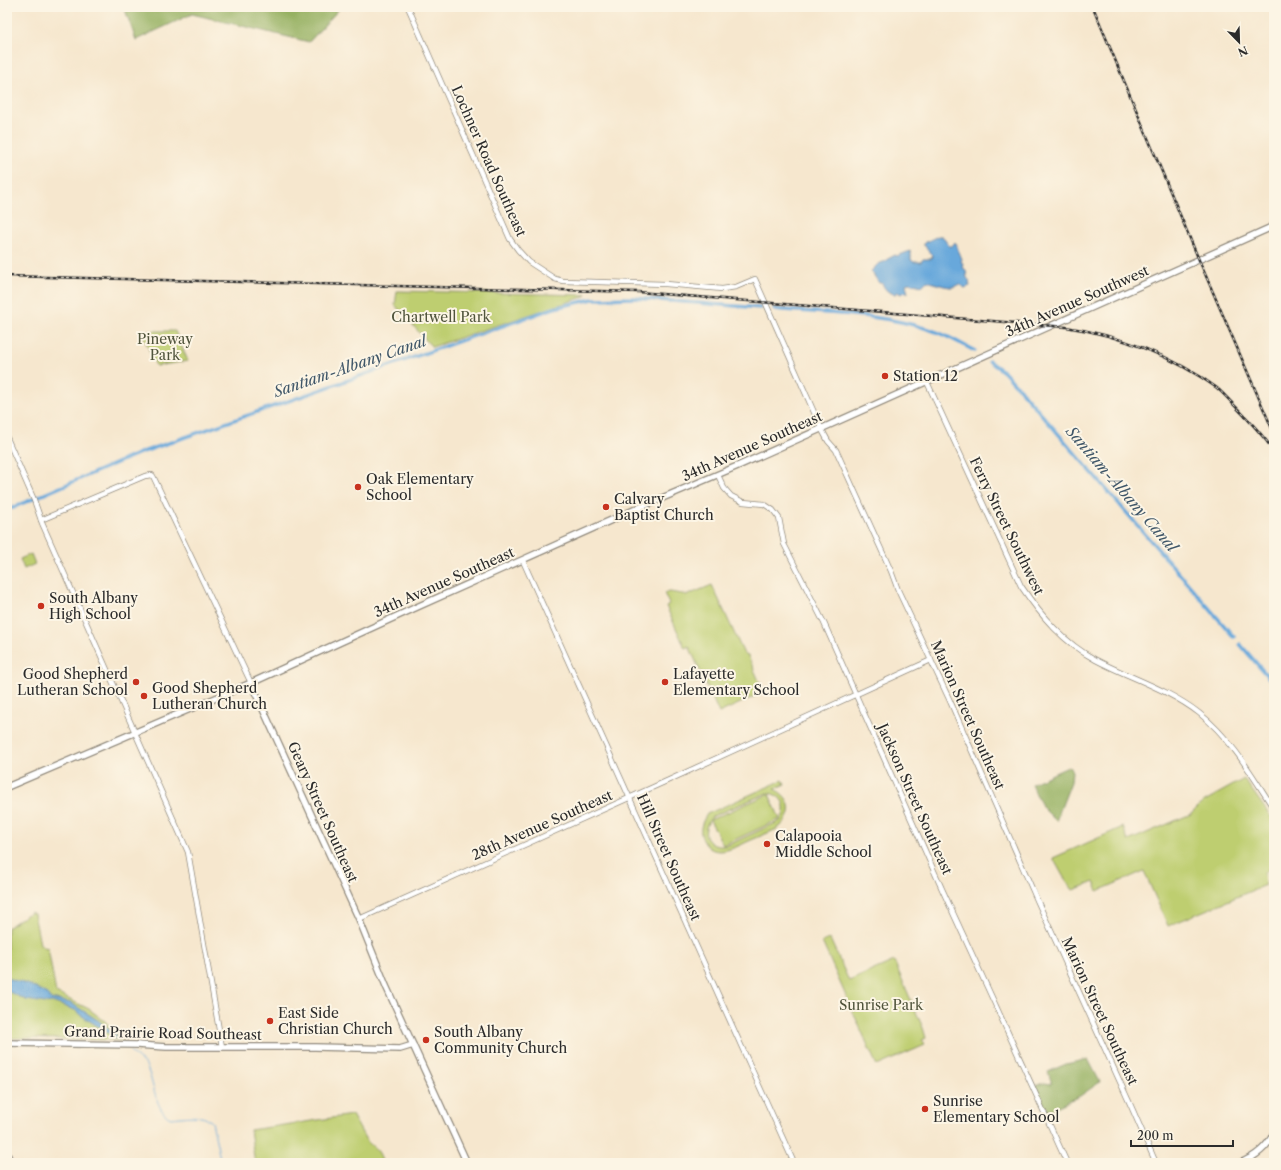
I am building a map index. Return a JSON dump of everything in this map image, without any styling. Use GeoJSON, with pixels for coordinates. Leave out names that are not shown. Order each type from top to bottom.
{"type":"FeatureCollection","features":[{"type":"Feature","properties":{"kind":"main road","name":"34th Avenue Southwest"},"geometry":{"type":"LineString","coordinates":[[890,398],[1274,226]]}},
{"type":"Feature","properties":{"kind":"main road","name":"34th Avenue Southeast"},"geometry":{"type":"LineString","coordinates":[[7,787],[251,683],[634,510],[890,398]]}},
{"type":"Feature","properties":{"kind":"main road","name":"Geary Street Southeast"},"geometry":{"type":"LineString","coordinates":[[251,683],[359,919],[386,986],[467,1163]]}},
{"type":"Feature","properties":{"kind":"main road","name":"Grand Prairie Road Southeast"},"geometry":{"type":"LineString","coordinates":[[7,1043],[400,1049],[413,1045]]}},
{"type":"Feature","properties":{"kind":"main road"},"geometry":{"type":"LineString","coordinates":[[1240,1163],[1249,1159],[1266,1146],[1274,1134]]}},
{"type":"Feature","properties":{"kind":"main road"},"geometry":{"type":"LineString","coordinates":[[7,1154],[11,1163]]}},
{"type":"Feature","properties":{"kind":"street","name":"Lochner Road Southeast"},"geometry":{"type":"LineString","coordinates":[[408,7],[510,239],[529,262],[555,279],[572,281],[666,284],[722,289],[736,287],[755,279]]}},
{"type":"Feature","properties":{"kind":"street","name":"Marion Street Southeast"},"geometry":{"type":"LineString","coordinates":[[755,279],[821,428],[828,441],[836,450],[1156,1163]]}},
{"type":"Feature","properties":{"kind":"street","name":"Ferry Street Southwest"},"geometry":{"type":"LineString","coordinates":[[927,382],[1021,586],[1047,622],[1068,642],[1096,660],[1155,687],[1179,700],[1199,714],[1220,732],[1236,750],[1274,809]]}},
{"type":"Feature","properties":{"kind":"street"},"geometry":{"type":"LineString","coordinates":[[7,438],[41,520],[188,852],[222,1047]]}},
{"type":"Feature","properties":{"kind":"street","name":"Geary Street Southeast"},"geometry":{"type":"LineString","coordinates":[[41,520],[152,474],[251,683]]}},
{"type":"Feature","properties":{"kind":"street","name":"Jackson Street Southeast"},"geometry":{"type":"LineString","coordinates":[[718,474],[724,488],[731,496],[743,502],[764,504],[770,507],[777,514],[781,522],[784,544],[818,610],[942,889],[1067,1163]]}},
{"type":"Feature","properties":{"kind":"street","name":"Hill Street Southeast"},"geometry":{"type":"LineString","coordinates":[[523,561],[794,1163]]}},
{"type":"Feature","properties":{"kind":"street","name":"28th Avenue Southeast"},"geometry":{"type":"LineString","coordinates":[[359,919],[630,798],[931,660]]}},
{"type":"Feature","properties":{"kind":"green space"},"geometry":{"type":"Polygon","coordinates":[[[124,7],[341,7],[309,42],[192,14],[136,40],[124,7]]]}},
{"type":"Feature","properties":{"kind":"green space","name":"Chartwell Park"},"geometry":{"type":"Polygon","coordinates":[[[397,291],[587,295],[432,347],[395,305],[397,291]]]}},
{"type":"Feature","properties":{"kind":"green space","name":"Pineway Park"},"geometry":{"type":"Polygon","coordinates":[[[141,331],[175,331],[188,361],[156,366],[141,331]]]}},
{"type":"Feature","properties":{"kind":"green space"},"geometry":{"type":"Polygon","coordinates":[[[31,554],[35,564],[24,569],[20,559],[31,554]]]}},
{"type":"Feature","properties":{"kind":"green space"},"geometry":{"type":"Polygon","coordinates":[[[712,585],[744,654],[748,656],[764,692],[719,713],[689,646],[685,648],[666,606],[669,604],[664,593],[670,592],[688,595],[712,585]]]}},
{"type":"Feature","properties":{"kind":"green space"},"geometry":{"type":"Polygon","coordinates":[[[1070,766],[1072,771],[1071,782],[1056,821],[1043,808],[1031,784],[1070,766]]]}},
{"type":"Feature","properties":{"kind":"green space"},"geometry":{"type":"Polygon","coordinates":[[[1244,779],[1274,821],[1274,864],[1264,873],[1265,885],[1168,926],[1144,871],[1098,891],[1094,882],[1073,890],[1053,858],[1123,827],[1128,841],[1191,814],[1203,802],[1244,779]]]}},
{"type":"Feature","properties":{"kind":"green space"},"geometry":{"type":"Polygon","coordinates":[[[783,780],[785,784],[774,789],[781,793],[788,802],[789,813],[787,819],[777,829],[737,847],[724,851],[718,851],[712,850],[707,846],[703,840],[701,829],[702,823],[707,814],[783,780]],[[767,793],[713,816],[708,822],[706,828],[707,838],[715,845],[728,845],[780,821],[784,811],[783,802],[773,794],[767,793]]]}},
{"type":"Feature","properties":{"kind":"green space"},"geometry":{"type":"Polygon","coordinates":[[[769,794],[780,819],[723,845],[710,820],[769,794]]]}},
{"type":"Feature","properties":{"kind":"green space"},"geometry":{"type":"Polygon","coordinates":[[[31,912],[34,914],[40,944],[48,948],[56,993],[89,1009],[106,1022],[113,1032],[126,1040],[7,1038],[7,928],[31,912]]]}},
{"type":"Feature","properties":{"kind":"green space","name":"Sunrise Park"},"geometry":{"type":"Polygon","coordinates":[[[830,939],[849,981],[894,961],[923,1028],[926,1038],[922,1040],[925,1045],[877,1066],[822,942],[830,939]]]}},
{"type":"Feature","properties":{"kind":"green space"},"geometry":{"type":"Polygon","coordinates":[[[1088,1059],[1100,1082],[1080,1096],[1045,1112],[1036,1086],[1044,1083],[1052,1084],[1048,1072],[1066,1064],[1088,1059]]]}},
{"type":"Feature","properties":{"kind":"green space"},"geometry":{"type":"Polygon","coordinates":[[[352,1115],[366,1140],[380,1155],[382,1163],[255,1163],[250,1130],[352,1115]]]}},
{"type":"Feature","properties":{"kind":"water"},"geometry":{"type":"Polygon","coordinates":[[[938,236],[942,236],[949,246],[952,246],[955,242],[962,259],[962,267],[966,270],[967,278],[970,281],[970,286],[965,288],[959,285],[951,287],[927,281],[922,286],[909,283],[906,284],[908,293],[906,292],[900,294],[896,292],[896,294],[887,291],[882,283],[879,283],[871,271],[878,264],[895,255],[897,256],[910,251],[911,260],[914,262],[921,262],[923,259],[931,259],[931,253],[923,244],[938,236]]]}},
{"type":"Feature","properties":{"kind":"water"},"geometry":{"type":"Polygon","coordinates":[[[7,978],[30,985],[47,994],[51,999],[71,1003],[99,1021],[117,1036],[116,1038],[75,1010],[52,1002],[45,1003],[26,1000],[7,991],[7,978]]]}},
{"type":"Feature","properties":{"kind":"waterway","name":"Santiam-Albany Canal"},"geometry":{"type":"LineString","coordinates":[[7,510],[140,453],[554,308],[593,299],[633,298],[761,308]]}},
{"type":"Feature","properties":{"kind":"waterway","name":"Santiam-Albany Canal"},"geometry":{"type":"LineString","coordinates":[[774,309],[853,315],[893,320],[937,332],[975,351]]}},
{"type":"Feature","properties":{"kind":"waterway","name":"Santiam-Albany Canal"},"geometry":{"type":"LineString","coordinates":[[989,361],[1004,372],[1023,393],[1234,637]]}},
{"type":"Feature","properties":{"kind":"waterway","name":"Santiam-Albany Canal"},"geometry":{"type":"LineString","coordinates":[[1240,644],[1274,684]]}},
{"type":"Feature","properties":{"kind":"waterway"},"geometry":{"type":"LineString","coordinates":[[130,1051],[146,1066],[158,1103],[161,1110],[166,1115],[171,1118],[187,1116],[203,1117],[212,1122],[221,1163]]}},
{"type":"Feature","properties":{"kind":"railway"},"geometry":{"type":"LineString","coordinates":[[1093,7],[1199,260],[1274,433]]}},
{"type":"Feature","properties":{"kind":"railway"},"geometry":{"type":"LineString","coordinates":[[7,276],[638,292],[1066,327],[1106,335],[1125,341],[1145,348],[1182,366],[1217,388],[1255,427],[1274,451]]}},
{"type":"Feature","properties":{"kind":"place","name":"Station 12"},"geometry":{"type":"Point","coordinates":[885,376]}},
{"type":"Feature","properties":{"kind":"place","name":"Oak Elementary School"},"geometry":{"type":"Point","coordinates":[358,487]}},
{"type":"Feature","properties":{"kind":"place","name":"Calvary Baptist Church"},"geometry":{"type":"Point","coordinates":[606,507]}},
{"type":"Feature","properties":{"kind":"place","name":"South Albany High School"},"geometry":{"type":"Point","coordinates":[41,606]}},
{"type":"Feature","properties":{"kind":"place","name":"Good Shepherd Lutheran School"},"geometry":{"type":"Point","coordinates":[136,682]}},
{"type":"Feature","properties":{"kind":"place","name":"Lafayette Elementary School"},"geometry":{"type":"Point","coordinates":[665,682]}},
{"type":"Feature","properties":{"kind":"place","name":"Good Shepherd Lutheran Church"},"geometry":{"type":"Point","coordinates":[144,696]}},
{"type":"Feature","properties":{"kind":"place","name":"Calapooia Middle School"},"geometry":{"type":"Point","coordinates":[767,844]}},
{"type":"Feature","properties":{"kind":"place","name":"East Side Christian Church"},"geometry":{"type":"Point","coordinates":[270,1021]}},
{"type":"Feature","properties":{"kind":"place","name":"South Albany Community Church"},"geometry":{"type":"Point","coordinates":[426,1040]}},
{"type":"Feature","properties":{"kind":"place","name":"Sunrise Elementary School"},"geometry":{"type":"Point","coordinates":[925,1109]}}]}
